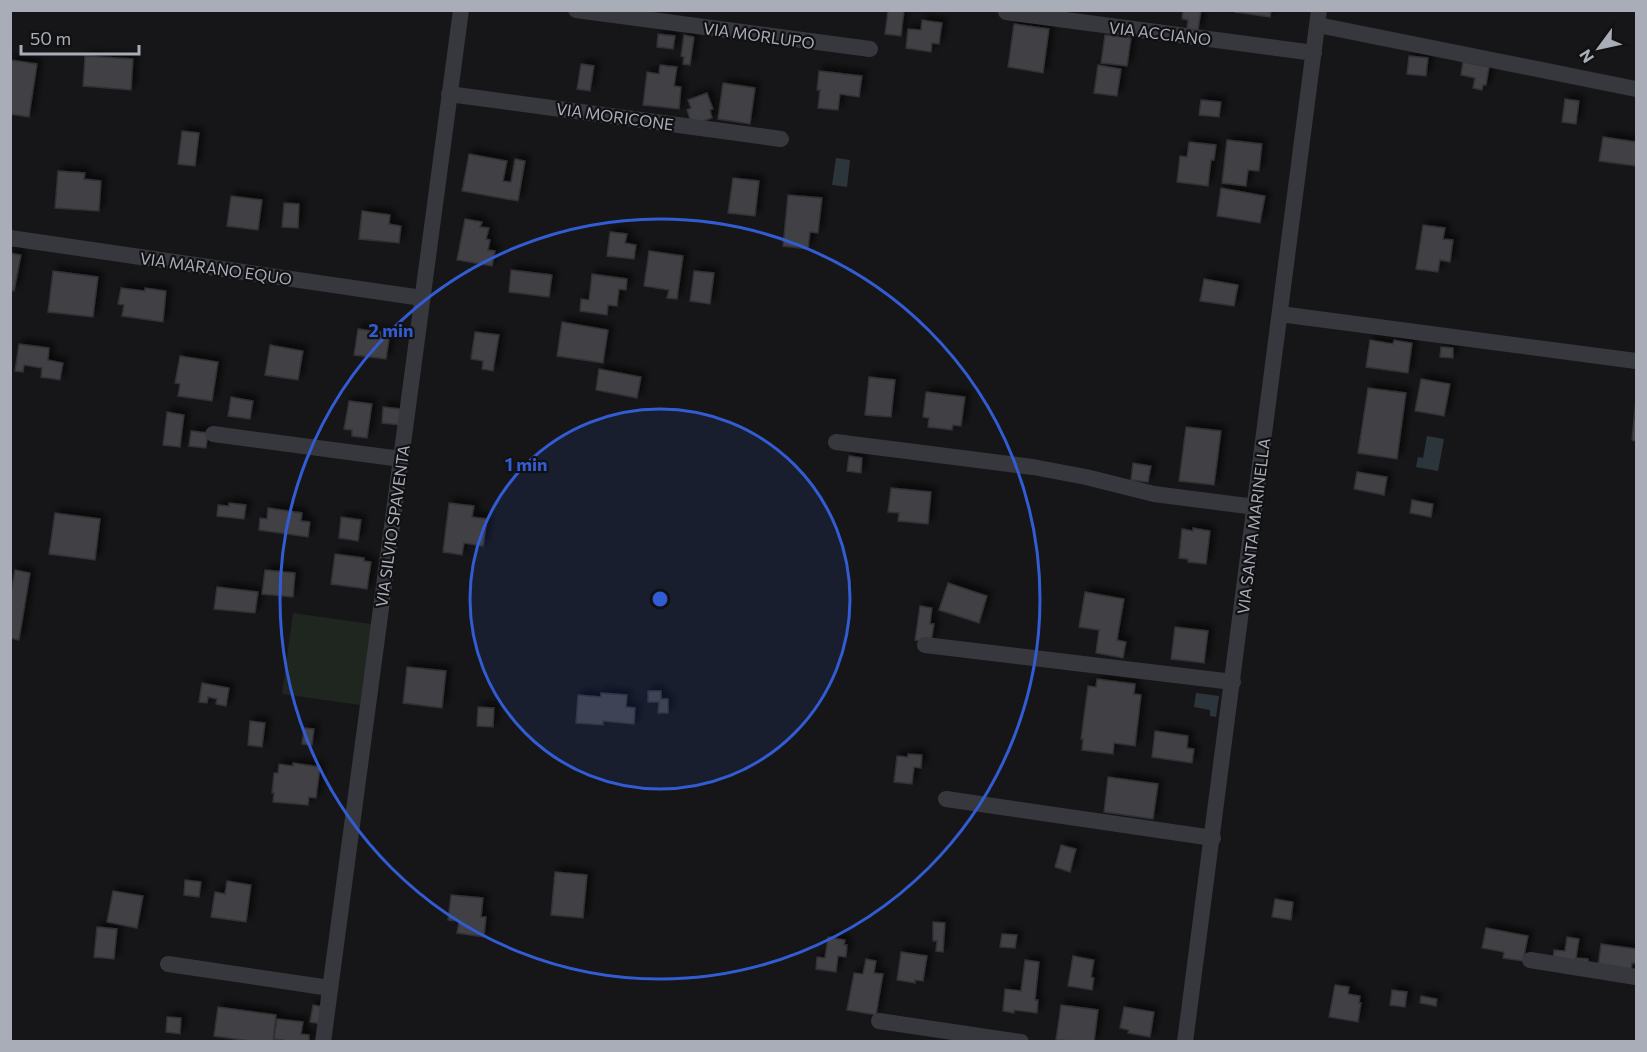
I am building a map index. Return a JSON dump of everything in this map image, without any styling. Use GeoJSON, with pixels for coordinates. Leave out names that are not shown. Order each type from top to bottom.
{"type":"FeatureCollection","features":[{"type":"Feature","properties":{"kind":"street","name":"VIA SILVIO SPAVENTA"},"geometry":{"type":"LineString","coordinates":[[323,1041],[460,10]]}},
{"type":"Feature","properties":{"kind":"street","name":"VIA MORLUPO"},"geometry":{"type":"LineString","coordinates":[[576,10],[870,50]]}},
{"type":"Feature","properties":{"kind":"street","name":"VIA ACCIANO"},"geometry":{"type":"LineString","coordinates":[[1006,12],[1314,53]]}},
{"type":"Feature","properties":{"kind":"street","name":"VIA SANTA MARINELLA"},"geometry":{"type":"LineString","coordinates":[[1185,1041],[1319,18]]}},
{"type":"Feature","properties":{"kind":"street"},"geometry":{"type":"LineString","coordinates":[[1319,18],[1636,89]]}},
{"type":"Feature","properties":{"kind":"street","name":"VIA MORICONE"},"geometry":{"type":"LineString","coordinates":[[449,94],[781,139]]}},
{"type":"Feature","properties":{"kind":"street","name":"VIA MARANO EQUO"},"geometry":{"type":"LineString","coordinates":[[10,238],[422,298]]}},
{"type":"Feature","properties":{"kind":"street"},"geometry":{"type":"LineString","coordinates":[[1280,314],[1636,361]]}},
{"type":"Feature","properties":{"kind":"street"},"geometry":{"type":"LineString","coordinates":[[213,434],[401,459]]}},
{"type":"Feature","properties":{"kind":"street"},"geometry":{"type":"LineString","coordinates":[[836,442],[1033,467],[1154,494],[1256,507]]}},
{"type":"Feature","properties":{"kind":"street"},"geometry":{"type":"LineString","coordinates":[[925,645],[1233,682]]}},
{"type":"Feature","properties":{"kind":"street"},"geometry":{"type":"LineString","coordinates":[[946,799],[1213,838]]}},
{"type":"Feature","properties":{"kind":"street"},"geometry":{"type":"LineString","coordinates":[[1530,960],[1636,977]]}},
{"type":"Feature","properties":{"kind":"street"},"geometry":{"type":"LineString","coordinates":[[168,964],[330,988]]}},
{"type":"Feature","properties":{"kind":"street"},"geometry":{"type":"LineString","coordinates":[[879,1021],[1021,1041]]}},
{"type":"Feature","properties":{"kind":"shaded area"},"geometry":{"type":"Polygon","coordinates":[[[836,158],[850,160],[847,187],[832,185],[836,158]]]}},
{"type":"Feature","properties":{"kind":"shaded area"},"geometry":{"type":"Polygon","coordinates":[[[1427,436],[1444,439],[1438,471],[1416,467],[1418,457],[1423,458],[1427,436]]]}},
{"type":"Feature","properties":{"kind":"shaded area"},"geometry":{"type":"Polygon","coordinates":[[[293,613],[371,624],[360,705],[282,694],[293,613]]]}},
{"type":"Feature","properties":{"kind":"shaded area"},"geometry":{"type":"Polygon","coordinates":[[[1196,693],[1219,696],[1216,717],[1210,716],[1210,710],[1194,707],[1196,693]]]}},
{"type":"Feature","properties":{"kind":"building"},"geometry":{"type":"Polygon","coordinates":[[[888,10],[904,10],[901,36],[885,34],[888,10]]]}},
{"type":"Feature","properties":{"kind":"building"},"geometry":{"type":"Polygon","coordinates":[[[1183,10],[1201,10],[1198,30],[1187,29],[1188,20],[1182,19],[1183,10]]]}},
{"type":"Feature","properties":{"kind":"building"},"geometry":{"type":"Polygon","coordinates":[[[1235,10],[1271,10],[1270,17],[1235,12],[1235,10]]]}},
{"type":"Feature","properties":{"kind":"building"},"geometry":{"type":"Polygon","coordinates":[[[922,20],[942,23],[939,44],[932,43],[931,52],[906,48],[908,29],[921,30],[922,20]]]}},
{"type":"Feature","properties":{"kind":"building"},"geometry":{"type":"Polygon","coordinates":[[[1014,24],[1049,29],[1043,73],[1008,67],[1014,24]]]}},
{"type":"Feature","properties":{"kind":"building"},"geometry":{"type":"Polygon","coordinates":[[[658,34],[675,36],[673,49],[657,47],[658,34]]]}},
{"type":"Feature","properties":{"kind":"building"},"geometry":{"type":"Polygon","coordinates":[[[684,35],[694,37],[690,65],[683,64],[684,57],[681,56],[684,35]]]}},
{"type":"Feature","properties":{"kind":"building"},"geometry":{"type":"Polygon","coordinates":[[[1105,35],[1131,38],[1127,66],[1101,63],[1105,35]]]}},
{"type":"Feature","properties":{"kind":"building"},"geometry":{"type":"Polygon","coordinates":[[[85,56],[133,59],[131,90],[83,86],[85,56]]]}},
{"type":"Feature","properties":{"kind":"building"},"geometry":{"type":"Polygon","coordinates":[[[1409,56],[1428,58],[1426,76],[1407,74],[1409,56]]]}},
{"type":"Feature","properties":{"kind":"building"},"geometry":{"type":"Polygon","coordinates":[[[11,60],[37,64],[29,117],[10,114],[11,60]]]}},
{"type":"Feature","properties":{"kind":"building"},"geometry":{"type":"Polygon","coordinates":[[[1463,62],[1489,67],[1486,85],[1483,85],[1482,90],[1473,88],[1475,78],[1461,75],[1463,62]]]}},
{"type":"Feature","properties":{"kind":"building"},"geometry":{"type":"Polygon","coordinates":[[[581,64],[594,66],[590,91],[577,89],[581,64]]]}},
{"type":"Feature","properties":{"kind":"building"},"geometry":{"type":"Polygon","coordinates":[[[660,65],[677,67],[674,86],[681,87],[679,109],[643,105],[647,72],[659,74],[660,65]]]}},
{"type":"Feature","properties":{"kind":"building"},"geometry":{"type":"Polygon","coordinates":[[[1098,65],[1121,69],[1117,96],[1094,93],[1098,65]]]}},
{"type":"Feature","properties":{"kind":"building"},"geometry":{"type":"Polygon","coordinates":[[[819,71],[862,76],[859,97],[840,94],[838,110],[818,108],[819,71]]]}},
{"type":"Feature","properties":{"kind":"building"},"geometry":{"type":"Polygon","coordinates":[[[723,83],[755,88],[750,124],[718,119],[723,83]]]}},
{"type":"Feature","properties":{"kind":"building"},"geometry":{"type":"Polygon","coordinates":[[[707,93],[713,109],[710,110],[712,118],[692,125],[687,110],[691,108],[688,100],[707,93]]]}},
{"type":"Feature","properties":{"kind":"building"},"geometry":{"type":"Polygon","coordinates":[[[1565,99],[1579,101],[1576,124],[1562,122],[1565,99]]]}},
{"type":"Feature","properties":{"kind":"building"},"geometry":{"type":"Polygon","coordinates":[[[1201,100],[1221,102],[1219,117],[1199,115],[1201,100]]]}},
{"type":"Feature","properties":{"kind":"building"},"geometry":{"type":"Polygon","coordinates":[[[182,131],[199,133],[195,166],[178,164],[182,131]]]}},
{"type":"Feature","properties":{"kind":"building"},"geometry":{"type":"Polygon","coordinates":[[[1603,137],[1636,142],[1636,166],[1599,161],[1603,137]]]}},
{"type":"Feature","properties":{"kind":"building"},"geometry":{"type":"Polygon","coordinates":[[[1227,140],[1262,144],[1259,171],[1248,170],[1246,186],[1222,183],[1227,140]]]}},
{"type":"Feature","properties":{"kind":"building"},"geometry":{"type":"Polygon","coordinates":[[[1189,142],[1216,145],[1214,160],[1211,160],[1208,186],[1177,182],[1180,156],[1187,157],[1189,142]]]}},
{"type":"Feature","properties":{"kind":"building"},"geometry":{"type":"Polygon","coordinates":[[[469,154],[507,161],[503,181],[511,182],[515,159],[525,161],[518,201],[462,191],[469,154]]]}},
{"type":"Feature","properties":{"kind":"building"},"geometry":{"type":"Polygon","coordinates":[[[58,171],[85,173],[84,179],[101,181],[99,211],[55,208],[58,171]]]}},
{"type":"Feature","properties":{"kind":"building"},"geometry":{"type":"Polygon","coordinates":[[[733,178],[759,181],[755,216],[728,213],[733,178]]]}},
{"type":"Feature","properties":{"kind":"building"},"geometry":{"type":"Polygon","coordinates":[[[1221,188],[1265,196],[1260,223],[1217,216],[1221,188]]]}},
{"type":"Feature","properties":{"kind":"building"},"geometry":{"type":"Polygon","coordinates":[[[788,195],[822,198],[818,233],[810,232],[808,249],[783,246],[788,195]]]}},
{"type":"Feature","properties":{"kind":"building"},"geometry":{"type":"Polygon","coordinates":[[[231,196],[262,200],[258,230],[227,226],[231,196]]]}},
{"type":"Feature","properties":{"kind":"building"},"geometry":{"type":"Polygon","coordinates":[[[284,203],[299,204],[298,228],[282,227],[284,203]]]}},
{"type":"Feature","properties":{"kind":"building"},"geometry":{"type":"Polygon","coordinates":[[[362,211],[390,215],[389,224],[401,226],[399,243],[359,239],[362,211]]]}},
{"type":"Feature","properties":{"kind":"building"},"geometry":{"type":"Polygon","coordinates":[[[465,219],[482,222],[480,227],[489,228],[486,239],[490,240],[488,250],[495,251],[492,266],[457,260],[465,219]]]}},
{"type":"Feature","properties":{"kind":"building"},"geometry":{"type":"Polygon","coordinates":[[[1423,225],[1445,228],[1443,239],[1453,240],[1450,262],[1440,260],[1438,272],[1416,269],[1423,225]]]}},
{"type":"Feature","properties":{"kind":"building"},"geometry":{"type":"Polygon","coordinates":[[[610,232],[627,234],[625,243],[636,245],[634,259],[607,256],[610,232]]]}},
{"type":"Feature","properties":{"kind":"building"},"geometry":{"type":"Polygon","coordinates":[[[649,251],[683,256],[677,299],[667,298],[669,290],[644,286],[649,251]]]}},
{"type":"Feature","properties":{"kind":"building"},"geometry":{"type":"Polygon","coordinates":[[[10,253],[21,255],[14,291],[10,290],[10,253]]]}},
{"type":"Feature","properties":{"kind":"building"},"geometry":{"type":"Polygon","coordinates":[[[511,270],[552,275],[549,297],[509,292],[511,270]]]}},
{"type":"Feature","properties":{"kind":"building"},"geometry":{"type":"Polygon","coordinates":[[[53,271],[98,277],[93,317],[48,312],[53,271]]]}},
{"type":"Feature","properties":{"kind":"building"},"geometry":{"type":"Polygon","coordinates":[[[694,271],[714,273],[710,304],[690,301],[694,271]]]}},
{"type":"Feature","properties":{"kind":"building"},"geometry":{"type":"Polygon","coordinates":[[[592,274],[627,279],[626,290],[619,289],[617,306],[608,305],[607,315],[580,311],[581,299],[589,300],[592,274]]]}},
{"type":"Feature","properties":{"kind":"building"},"geometry":{"type":"Polygon","coordinates":[[[1204,279],[1238,285],[1234,306],[1200,301],[1204,279]]]}},
{"type":"Feature","properties":{"kind":"building"},"geometry":{"type":"Polygon","coordinates":[[[121,288],[166,291],[163,322],[122,316],[124,305],[118,304],[121,288]]]}},
{"type":"Feature","properties":{"kind":"building"},"geometry":{"type":"Polygon","coordinates":[[[562,322],[608,330],[603,363],[557,356],[562,322]]]}},
{"type":"Feature","properties":{"kind":"building"},"geometry":{"type":"Polygon","coordinates":[[[358,329],[390,333],[386,359],[354,355],[358,329]]]}},
{"type":"Feature","properties":{"kind":"building"},"geometry":{"type":"Polygon","coordinates":[[[475,332],[499,335],[493,371],[482,369],[483,361],[471,359],[475,332]]]}},
{"type":"Feature","properties":{"kind":"building"},"geometry":{"type":"Polygon","coordinates":[[[1370,340],[1393,344],[1394,340],[1412,343],[1408,373],[1366,367],[1370,340]]]}},
{"type":"Feature","properties":{"kind":"building"},"geometry":{"type":"Polygon","coordinates":[[[19,344],[49,348],[48,360],[63,363],[60,380],[41,377],[42,368],[24,365],[23,372],[15,371],[19,344]]]}},
{"type":"Feature","properties":{"kind":"building"},"geometry":{"type":"Polygon","coordinates":[[[270,345],[303,351],[298,380],[265,375],[270,345]]]}},
{"type":"Feature","properties":{"kind":"building"},"geometry":{"type":"Polygon","coordinates":[[[1441,347],[1453,348],[1453,358],[1440,357],[1441,347]]]}},
{"type":"Feature","properties":{"kind":"building"},"geometry":{"type":"Polygon","coordinates":[[[180,356],[218,362],[212,401],[178,396],[180,384],[175,383],[180,356]]]}},
{"type":"Feature","properties":{"kind":"building"},"geometry":{"type":"Polygon","coordinates":[[[599,369],[641,377],[637,398],[596,390],[599,369]]]}},
{"type":"Feature","properties":{"kind":"building"},"geometry":{"type":"Polygon","coordinates":[[[869,377],[895,380],[891,417],[865,415],[869,377]]]}},
{"type":"Feature","properties":{"kind":"building"},"geometry":{"type":"Polygon","coordinates":[[[1421,379],[1450,384],[1444,416],[1415,411],[1421,379]]]}},
{"type":"Feature","properties":{"kind":"building"},"geometry":{"type":"Polygon","coordinates":[[[1368,388],[1406,393],[1397,459],[1358,453],[1368,388]]]}},
{"type":"Feature","properties":{"kind":"building"},"geometry":{"type":"Polygon","coordinates":[[[926,392],[965,397],[961,426],[953,425],[952,430],[928,427],[929,418],[923,417],[926,392]]]}},
{"type":"Feature","properties":{"kind":"building"},"geometry":{"type":"Polygon","coordinates":[[[231,397],[253,401],[250,419],[228,416],[231,397]]]}},
{"type":"Feature","properties":{"kind":"building"},"geometry":{"type":"Polygon","coordinates":[[[1636,398],[1636,441],[1632,440],[1636,398]]]}},
{"type":"Feature","properties":{"kind":"building"},"geometry":{"type":"Polygon","coordinates":[[[349,401],[372,404],[367,438],[352,436],[352,430],[344,429],[349,401]]]}},
{"type":"Feature","properties":{"kind":"building"},"geometry":{"type":"Polygon","coordinates":[[[383,407],[401,409],[400,425],[382,423],[383,407]]]}},
{"type":"Feature","properties":{"kind":"building"},"geometry":{"type":"Polygon","coordinates":[[[167,412],[184,415],[180,447],[163,445],[167,412]]]}},
{"type":"Feature","properties":{"kind":"building"},"geometry":{"type":"Polygon","coordinates":[[[1186,427],[1221,431],[1214,485],[1179,481],[1186,427]]]}},
{"type":"Feature","properties":{"kind":"building"},"geometry":{"type":"Polygon","coordinates":[[[191,431],[208,433],[206,448],[189,446],[191,431]]]}},
{"type":"Feature","properties":{"kind":"building"},"geometry":{"type":"Polygon","coordinates":[[[849,456],[862,458],[861,473],[847,471],[849,456]]]}},
{"type":"Feature","properties":{"kind":"building"},"geometry":{"type":"Polygon","coordinates":[[[1133,463],[1151,466],[1148,482],[1131,480],[1133,463]]]}},
{"type":"Feature","properties":{"kind":"building"},"geometry":{"type":"Polygon","coordinates":[[[1357,472],[1387,477],[1384,495],[1354,489],[1357,472]]]}},
{"type":"Feature","properties":{"kind":"building"},"geometry":{"type":"Polygon","coordinates":[[[891,488],[931,492],[928,524],[898,521],[899,513],[888,512],[891,488]]]}},
{"type":"Feature","properties":{"kind":"building"},"geometry":{"type":"Polygon","coordinates":[[[1412,500],[1433,504],[1431,517],[1410,513],[1412,500]]]}},
{"type":"Feature","properties":{"kind":"building"},"geometry":{"type":"Polygon","coordinates":[[[229,503],[246,505],[244,519],[217,516],[218,505],[229,506],[229,503]]]}},
{"type":"Feature","properties":{"kind":"building"},"geometry":{"type":"Polygon","coordinates":[[[449,503],[474,506],[472,517],[487,519],[483,546],[464,543],[462,555],[443,552],[449,503]]]}},
{"type":"Feature","properties":{"kind":"building"},"geometry":{"type":"Polygon","coordinates":[[[268,508],[302,513],[301,521],[310,522],[308,537],[259,530],[260,518],[267,519],[268,508]]]}},
{"type":"Feature","properties":{"kind":"building"},"geometry":{"type":"Polygon","coordinates":[[[55,513],[100,519],[95,560],[49,554],[55,513]]]}},
{"type":"Feature","properties":{"kind":"building"},"geometry":{"type":"Polygon","coordinates":[[[341,517],[361,520],[358,541],[339,538],[341,517]]]}},
{"type":"Feature","properties":{"kind":"building"},"geometry":{"type":"Polygon","coordinates":[[[1193,528],[1210,531],[1206,564],[1188,562],[1188,559],[1179,558],[1182,529],[1193,531],[1193,528]]]}},
{"type":"Feature","properties":{"kind":"building"},"geometry":{"type":"Polygon","coordinates":[[[335,554],[364,558],[364,561],[371,562],[367,589],[331,584],[335,554]]]}},
{"type":"Feature","properties":{"kind":"building"},"geometry":{"type":"Polygon","coordinates":[[[15,570],[30,573],[19,640],[10,638],[10,597],[15,570]]]}},
{"type":"Feature","properties":{"kind":"building"},"geometry":{"type":"Polygon","coordinates":[[[265,570],[295,573],[293,597],[262,594],[265,570]]]}},
{"type":"Feature","properties":{"kind":"building"},"geometry":{"type":"Polygon","coordinates":[[[948,583],[987,596],[979,623],[939,610],[948,583]]]}},
{"type":"Feature","properties":{"kind":"building"},"geometry":{"type":"Polygon","coordinates":[[[217,587],[258,592],[255,613],[214,609],[217,587]]]}},
{"type":"Feature","properties":{"kind":"building"},"geometry":{"type":"Polygon","coordinates":[[[1085,592],[1124,599],[1117,640],[1126,642],[1123,658],[1096,653],[1099,630],[1079,627],[1085,592]]]}},
{"type":"Feature","properties":{"kind":"building"},"geometry":{"type":"Polygon","coordinates":[[[920,606],[932,608],[930,624],[934,624],[931,642],[915,640],[920,606]]]}},
{"type":"Feature","properties":{"kind":"building"},"geometry":{"type":"Polygon","coordinates":[[[1175,627],[1208,631],[1204,663],[1171,659],[1175,627]]]}},
{"type":"Feature","properties":{"kind":"building"},"geometry":{"type":"Polygon","coordinates":[[[407,667],[446,671],[442,708],[403,703],[407,667]]]}},
{"type":"Feature","properties":{"kind":"building"},"geometry":{"type":"Polygon","coordinates":[[[1097,679],[1135,684],[1134,694],[1141,695],[1135,746],[1114,743],[1113,754],[1082,750],[1083,739],[1081,739],[1088,686],[1096,687],[1097,679]]]}},
{"type":"Feature","properties":{"kind":"building"},"geometry":{"type":"Polygon","coordinates":[[[202,683],[229,688],[226,706],[216,704],[217,699],[208,697],[207,703],[199,702],[202,683]]]}},
{"type":"Feature","properties":{"kind":"building"},"geometry":{"type":"Polygon","coordinates":[[[648,691],[661,691],[661,699],[668,699],[668,713],[658,713],[659,702],[648,702],[648,691]]]}},
{"type":"Feature","properties":{"kind":"building"},"geometry":{"type":"Polygon","coordinates":[[[601,693],[627,695],[626,707],[635,708],[634,724],[603,721],[603,725],[576,723],[578,695],[601,697],[601,693]]]}},
{"type":"Feature","properties":{"kind":"building"},"geometry":{"type":"Polygon","coordinates":[[[478,707],[494,708],[493,727],[477,726],[478,707]]]}},
{"type":"Feature","properties":{"kind":"building"},"geometry":{"type":"Polygon","coordinates":[[[250,721],[265,723],[262,747],[248,745],[250,721]]]}},
{"type":"Feature","properties":{"kind":"building"},"geometry":{"type":"Polygon","coordinates":[[[304,728],[314,729],[312,745],[302,744],[304,728]]]}},
{"type":"Feature","properties":{"kind":"building"},"geometry":{"type":"Polygon","coordinates":[[[1155,731],[1188,736],[1187,748],[1194,749],[1192,763],[1152,757],[1155,731]]]}},
{"type":"Feature","properties":{"kind":"building"},"geometry":{"type":"Polygon","coordinates":[[[908,754],[922,755],[921,768],[914,767],[912,784],[894,782],[897,756],[908,757],[908,754]]]}},
{"type":"Feature","properties":{"kind":"building"},"geometry":{"type":"Polygon","coordinates":[[[293,763],[320,767],[316,798],[309,797],[308,805],[273,802],[274,773],[278,773],[279,764],[293,766],[293,763]]]}},
{"type":"Feature","properties":{"kind":"building"},"geometry":{"type":"Polygon","coordinates":[[[1108,777],[1158,784],[1153,819],[1104,812],[1108,777]]]}},
{"type":"Feature","properties":{"kind":"building"},"geometry":{"type":"Polygon","coordinates":[[[1061,845],[1076,849],[1070,872],[1055,867],[1061,845]]]}},
{"type":"Feature","properties":{"kind":"building"},"geometry":{"type":"Polygon","coordinates":[[[555,872],[587,875],[583,918],[551,915],[555,872]]]}},
{"type":"Feature","properties":{"kind":"building"},"geometry":{"type":"Polygon","coordinates":[[[185,880],[201,882],[199,897],[184,895],[185,880]]]}},
{"type":"Feature","properties":{"kind":"building"},"geometry":{"type":"Polygon","coordinates":[[[227,881],[251,885],[246,922],[211,917],[215,892],[225,894],[227,881]]]}},
{"type":"Feature","properties":{"kind":"building"},"geometry":{"type":"Polygon","coordinates":[[[113,891],[143,896],[137,928],[107,922],[113,891]]]}},
{"type":"Feature","properties":{"kind":"building"},"geometry":{"type":"Polygon","coordinates":[[[451,895],[483,898],[481,917],[486,917],[484,937],[457,933],[459,921],[448,920],[451,895]]]}},
{"type":"Feature","properties":{"kind":"building"},"geometry":{"type":"Polygon","coordinates":[[[1275,899],[1293,902],[1291,920],[1272,917],[1275,899]]]}},
{"type":"Feature","properties":{"kind":"building"},"geometry":{"type":"Polygon","coordinates":[[[933,922],[945,923],[943,952],[936,951],[937,941],[933,941],[933,922]]]}},
{"type":"Feature","properties":{"kind":"building"},"geometry":{"type":"Polygon","coordinates":[[[97,927],[117,929],[114,959],[94,957],[97,927]]]}},
{"type":"Feature","properties":{"kind":"building"},"geometry":{"type":"Polygon","coordinates":[[[1486,928],[1528,936],[1523,961],[1503,958],[1504,952],[1482,948],[1486,928]]]}},
{"type":"Feature","properties":{"kind":"building"},"geometry":{"type":"Polygon","coordinates":[[[1002,934],[1017,935],[1015,948],[1000,947],[1002,934]]]}},
{"type":"Feature","properties":{"kind":"building"},"geometry":{"type":"Polygon","coordinates":[[[828,937],[845,940],[844,945],[847,945],[846,957],[838,956],[836,972],[816,969],[817,957],[825,958],[828,937]]]}},
{"type":"Feature","properties":{"kind":"building"},"geometry":{"type":"Polygon","coordinates":[[[1567,937],[1579,939],[1576,958],[1588,959],[1588,966],[1553,961],[1554,950],[1565,951],[1567,937]]]}},
{"type":"Feature","properties":{"kind":"building"},"geometry":{"type":"Polygon","coordinates":[[[1601,944],[1636,949],[1636,964],[1632,963],[1631,971],[1598,967],[1601,944]]]}},
{"type":"Feature","properties":{"kind":"building"},"geometry":{"type":"Polygon","coordinates":[[[901,952],[927,956],[923,981],[915,980],[915,983],[897,980],[901,952]]]}},
{"type":"Feature","properties":{"kind":"building"},"geometry":{"type":"Polygon","coordinates":[[[1073,956],[1094,960],[1091,977],[1094,978],[1092,990],[1068,986],[1073,956]]]}},
{"type":"Feature","properties":{"kind":"building"},"geometry":{"type":"Polygon","coordinates":[[[866,959],[876,961],[874,973],[883,974],[876,1015],[847,1010],[854,973],[863,974],[866,959]]]}},
{"type":"Feature","properties":{"kind":"building"},"geometry":{"type":"Polygon","coordinates":[[[1025,960],[1039,962],[1035,1000],[1038,1000],[1037,1013],[1003,1011],[1005,989],[1021,991],[1025,960]]]}},
{"type":"Feature","properties":{"kind":"building"},"geometry":{"type":"Polygon","coordinates":[[[1335,985],[1349,987],[1348,994],[1360,996],[1358,1022],[1329,1017],[1335,985]]]}},
{"type":"Feature","properties":{"kind":"building"},"geometry":{"type":"Polygon","coordinates":[[[1392,990],[1407,992],[1405,1007],[1390,1005],[1392,990]]]}},
{"type":"Feature","properties":{"kind":"building"},"geometry":{"type":"Polygon","coordinates":[[[1421,996],[1437,999],[1436,1006],[1420,1003],[1421,996]]]}},
{"type":"Feature","properties":{"kind":"building"},"geometry":{"type":"Polygon","coordinates":[[[313,1005],[324,1007],[321,1024],[310,1022],[313,1005]]]}},
{"type":"Feature","properties":{"kind":"building"},"geometry":{"type":"Polygon","coordinates":[[[1061,1005],[1098,1010],[1094,1042],[1056,1040],[1061,1005]]]}},
{"type":"Feature","properties":{"kind":"building"},"geometry":{"type":"Polygon","coordinates":[[[218,1007],[276,1015],[273,1042],[214,1036],[218,1007]]]}},
{"type":"Feature","properties":{"kind":"building"},"geometry":{"type":"Polygon","coordinates":[[[1124,1007],[1154,1012],[1150,1037],[1128,1033],[1129,1030],[1120,1028],[1124,1007]]]}},
{"type":"Feature","properties":{"kind":"building"},"geometry":{"type":"Polygon","coordinates":[[[167,1017],[181,1018],[180,1034],[166,1032],[167,1017]]]}},
{"type":"Feature","properties":{"kind":"building"},"geometry":{"type":"Polygon","coordinates":[[[277,1019],[303,1022],[301,1034],[309,1035],[309,1042],[283,1042],[283,1040],[274,1039],[277,1019]]]}}]}
